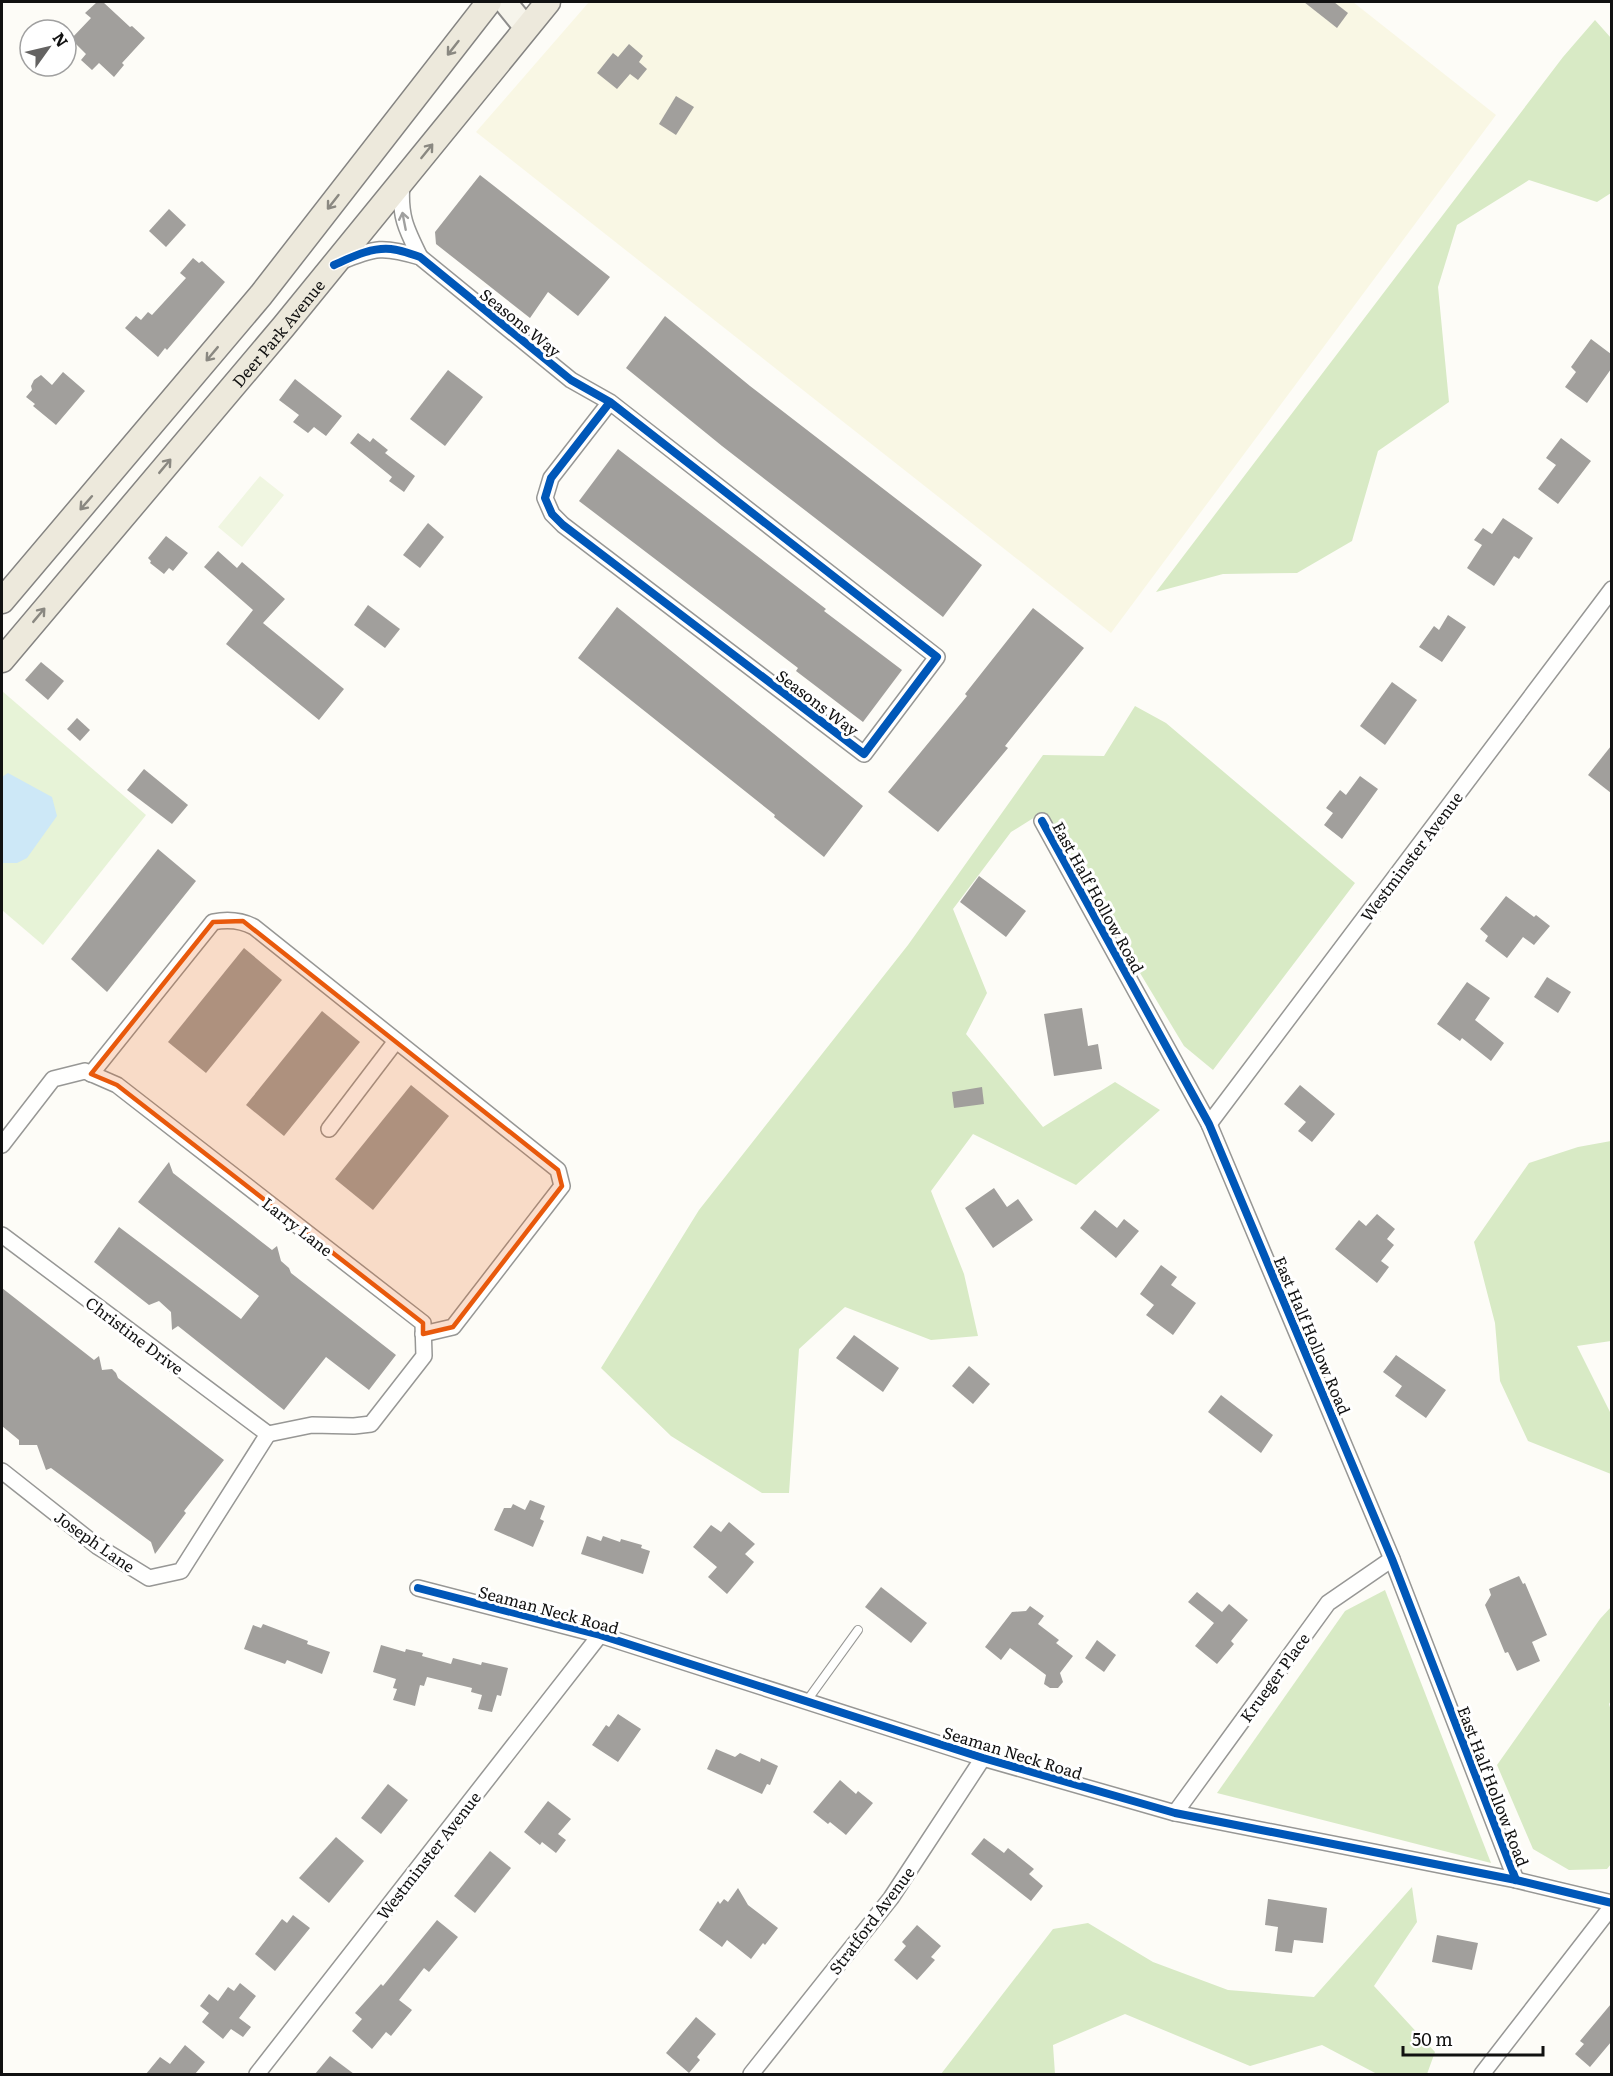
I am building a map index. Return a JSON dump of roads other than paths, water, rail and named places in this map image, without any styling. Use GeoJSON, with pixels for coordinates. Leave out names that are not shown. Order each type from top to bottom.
{"type":"FeatureCollection","features":[{"type":"Feature","properties":{"kind":"main road"},"geometry":{"type":"LineString","coordinates":[[2,601],[261,295],[489,2]]}},
{"type":"Feature","properties":{"kind":"main road","name":"Deer Park Avenue"},"geometry":{"type":"LineString","coordinates":[[2,660],[334,265],[548,2]]}},
{"type":"Feature","properties":{"kind":"street"},"geometry":{"type":"LineString","coordinates":[[505,2],[526,28]]}},
{"type":"Feature","properties":{"kind":"street"},"geometry":{"type":"LineString","coordinates":[[402,182],[403,220],[420,257]]}},
{"type":"Feature","properties":{"kind":"street"},"geometry":{"type":"LineString","coordinates":[[334,265],[375,250],[392,249],[420,257]]}},
{"type":"Feature","properties":{"kind":"street","name":"Seasons Way"},"geometry":{"type":"LineString","coordinates":[[420,257],[571,380],[610,402],[937,657],[864,754],[563,525],[552,514],[545,498],[551,478],[610,402]]}},
{"type":"Feature","properties":{"kind":"street","name":"Westminster Avenue"},"geometry":{"type":"LineString","coordinates":[[1209,1124],[1611,589]]}},
{"type":"Feature","properties":{"kind":"street","name":"East Half Hollow Road"},"geometry":{"type":"LineString","coordinates":[[1042,821],[1209,1124],[1392,1559],[1516,1880]]}},
{"type":"Feature","properties":{"kind":"street"},"geometry":{"type":"LineString","coordinates":[[91,1074],[213,922],[243,921],[254,927],[558,1170],[562,1186],[453,1327],[423,1334],[424,1356],[371,1424],[312,1425],[268,1434]]}},
{"type":"Feature","properties":{"kind":"street"},"geometry":{"type":"LineString","coordinates":[[328,1129],[396,1041]]}},
{"type":"Feature","properties":{"kind":"street","name":"Larry Lane"},"geometry":{"type":"LineString","coordinates":[[2,1145],[53,1079],[85,1071],[117,1085],[423,1323],[423,1334]]}},
{"type":"Feature","properties":{"kind":"street","name":"Christine Drive"},"geometry":{"type":"LineString","coordinates":[[2,1235],[268,1434]]}},
{"type":"Feature","properties":{"kind":"street","name":"Joseph Lane"},"geometry":{"type":"LineString","coordinates":[[2,1472],[97,1546],[149,1578],[181,1571],[268,1434]]}},
{"type":"Feature","properties":{"kind":"street","name":"Krueger Place"},"geometry":{"type":"LineString","coordinates":[[1175,1813],[1328,1603],[1392,1559]]}},
{"type":"Feature","properties":{"kind":"street","name":"Seaman Neck Road"},"geometry":{"type":"LineString","coordinates":[[418,1588],[600,1635],[983,1758],[1175,1813],[1516,1880],[1611,1904]]}},
{"type":"Feature","properties":{"kind":"street","name":"Westminster Avenue"},"geometry":{"type":"LineString","coordinates":[[257,2074],[600,1635]]}},
{"type":"Feature","properties":{"kind":"street","name":"Stratford Avenue"},"geometry":{"type":"LineString","coordinates":[[751,2074],[891,1898],[983,1758]]}},
{"type":"Feature","properties":{"kind":"street"},"geometry":{"type":"LineString","coordinates":[[1482,2074],[1611,1904]]}},
{"type":"Feature","properties":{"kind":"lane"},"geometry":{"type":"LineString","coordinates":[[806,1702],[858,1630]]}},
{"type":"Feature","properties":{"kind":"water"},"geometry":{"type":"Polygon","coordinates":[[[8,773],[52,797],[57,816],[27,858],[17,863],[2,863],[2,777],[8,773]]]}}]}
